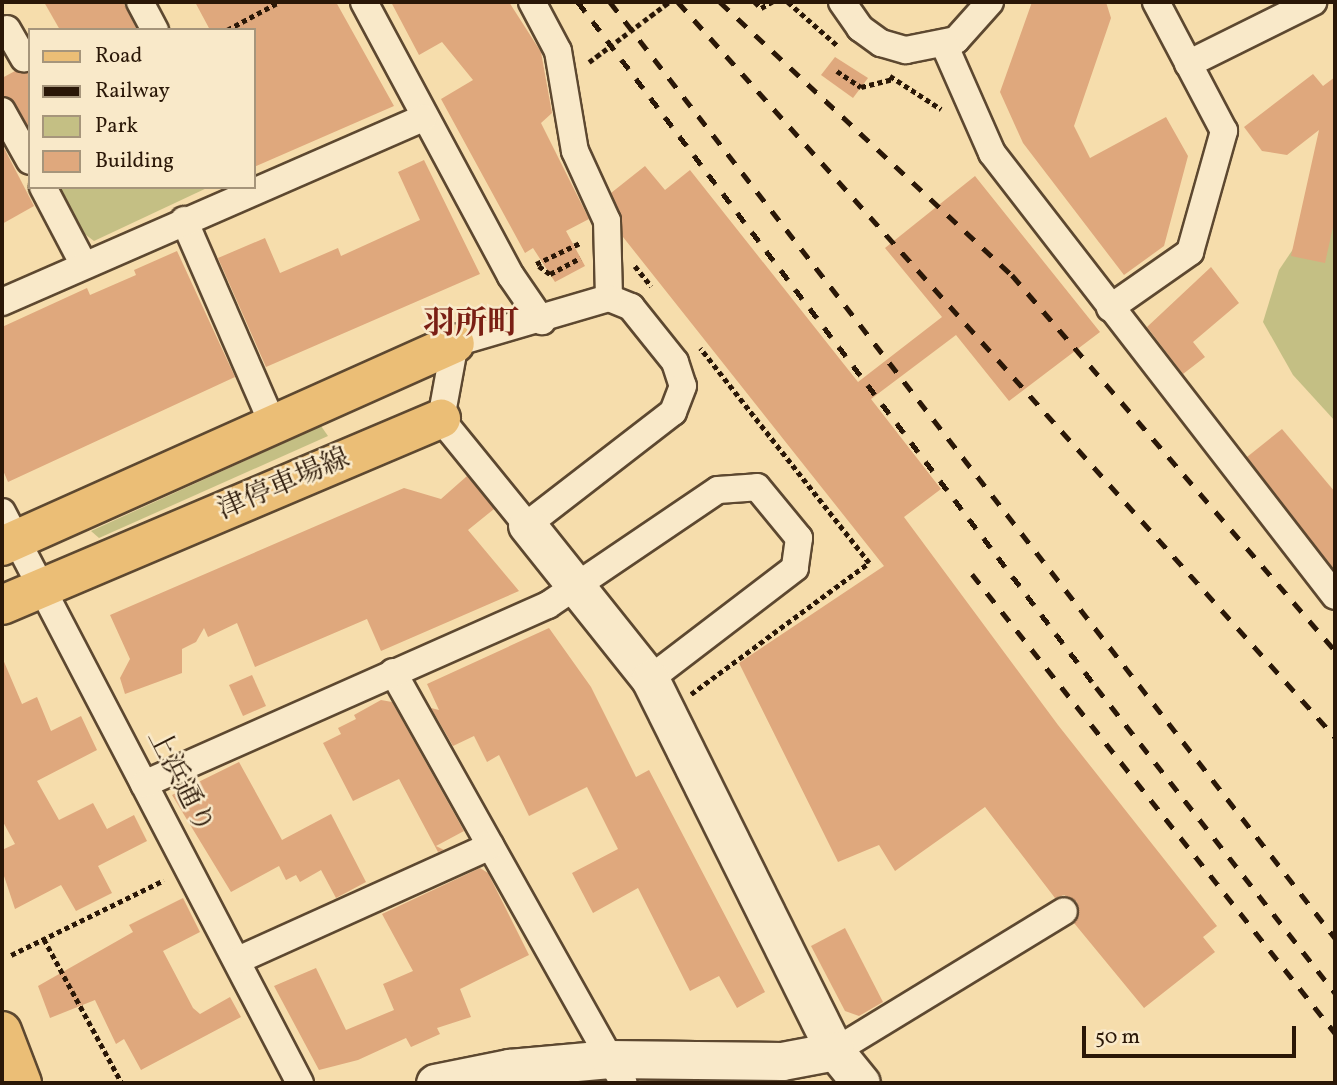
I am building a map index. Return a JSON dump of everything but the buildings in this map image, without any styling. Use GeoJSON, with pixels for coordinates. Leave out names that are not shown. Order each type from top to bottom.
{"type":"FeatureCollection","features":[{"type":"Feature","properties":{"kind":"main road","name":"津停車場線"},"geometry":{"type":"LineString","coordinates":[[7,532],[273,425],[455,343]]}},
{"type":"Feature","properties":{"kind":"main road","name":"津停車場線"},"geometry":{"type":"LineString","coordinates":[[2,605],[441,419]]}},
{"type":"Feature","properties":{"kind":"main road"},"geometry":{"type":"LineString","coordinates":[[2,1031],[22,1083]]}},
{"type":"Feature","properties":{"kind":"street"},"geometry":{"type":"LineString","coordinates":[[140,2],[154,28]]}},
{"type":"Feature","properties":{"kind":"street"},"geometry":{"type":"LineString","coordinates":[[364,2],[511,276],[542,321]]}},
{"type":"Feature","properties":{"kind":"street"},"geometry":{"type":"LineString","coordinates":[[532,2],[558,51],[575,151],[607,221],[608,298]]}},
{"type":"Feature","properties":{"kind":"street"},"geometry":{"type":"LineString","coordinates":[[842,2],[860,28],[881,43],[906,50],[944,44],[977,23],[990,2]]}},
{"type":"Feature","properties":{"kind":"street"},"geometry":{"type":"LineString","coordinates":[[1110,308],[1190,252],[1224,131],[1156,2]]}},
{"type":"Feature","properties":{"kind":"street"},"geometry":{"type":"LineString","coordinates":[[1188,64],[1313,2]]}},
{"type":"Feature","properties":{"kind":"street"},"geometry":{"type":"LineString","coordinates":[[944,44],[992,153],[1335,596]]}},
{"type":"Feature","properties":{"kind":"street"},"geometry":{"type":"LineString","coordinates":[[2,111],[28,152]]}},
{"type":"Feature","properties":{"kind":"street"},"geometry":{"type":"LineString","coordinates":[[256,185],[424,118]]}},
{"type":"Feature","properties":{"kind":"street"},"geometry":{"type":"LineString","coordinates":[[44,189],[84,265]]}},
{"type":"Feature","properties":{"kind":"street"},"geometry":{"type":"LineString","coordinates":[[2,302],[184,220],[243,190]]}},
{"type":"Feature","properties":{"kind":"street"},"geometry":{"type":"LineString","coordinates":[[184,220],[273,425]]}},
{"type":"Feature","properties":{"kind":"street"},"geometry":{"type":"LineString","coordinates":[[527,525],[673,412],[683,386],[675,362],[631,307],[608,298],[542,321],[455,343],[441,419],[650,679],[835,1051],[861,1083]]}},
{"type":"Feature","properties":{"kind":"street"},"geometry":{"type":"LineString","coordinates":[[144,784],[548,605],[574,584],[718,490],[757,487],[799,538],[795,568],[650,679]]}},
{"type":"Feature","properties":{"kind":"street","name":"上浜通り"},"geometry":{"type":"LineString","coordinates":[[7,532],[43,587],[300,1083]]}},
{"type":"Feature","properties":{"kind":"street"},"geometry":{"type":"LineString","coordinates":[[393,672],[617,1071]]}},
{"type":"Feature","properties":{"kind":"street"},"geometry":{"type":"LineString","coordinates":[[238,960],[491,846]]}},
{"type":"Feature","properties":{"kind":"street"},"geometry":{"type":"LineString","coordinates":[[435,1083],[509,1068],[617,1071],[782,1061],[835,1051],[1065,911]]}},
{"type":"Feature","properties":{"kind":"path"},"geometry":{"type":"LineString","coordinates":[[231,28],[279,2]]}},
{"type":"Feature","properties":{"kind":"path"},"geometry":{"type":"LineString","coordinates":[[589,62],[669,2]]}},
{"type":"Feature","properties":{"kind":"path"},"geometry":{"type":"LineString","coordinates":[[755,2],[761,8],[772,2]]}},
{"type":"Feature","properties":{"kind":"path"},"geometry":{"type":"LineString","coordinates":[[788,2],[845,51]]}},
{"type":"Feature","properties":{"kind":"path"},"geometry":{"type":"LineString","coordinates":[[837,71],[861,87],[894,79]]}},
{"type":"Feature","properties":{"kind":"path"},"geometry":{"type":"LineString","coordinates":[[883,72],[946,114]]}},
{"type":"Feature","properties":{"kind":"path"},"geometry":{"type":"LineString","coordinates":[[550,274],[580,258]]}},
{"type":"Feature","properties":{"kind":"path"},"geometry":{"type":"LineString","coordinates":[[11,955],[189,867]]}},
{"type":"Feature","properties":{"kind":"path"},"geometry":{"type":"LineString","coordinates":[[44,939],[122,1083]]}},
{"type":"Feature","properties":{"kind":"green space"},"geometry":{"type":"Polygon","coordinates":[[[58,189],[205,189],[94,241],[82,232],[58,189]]]}},
{"type":"Feature","properties":{"kind":"green space"},"geometry":{"type":"Polygon","coordinates":[[[1335,205],[1335,421],[1293,375],[1263,322],[1279,270],[1318,212],[1335,205]]]}},
{"type":"Feature","properties":{"kind":"green space"},"geometry":{"type":"Polygon","coordinates":[[[321,426],[328,436],[99,538],[91,531],[321,426]]]}},
{"type":"Feature","properties":{"kind":"railway"},"geometry":{"type":"LineString","coordinates":[[578,2],[1096,687],[1335,993]]}},
{"type":"Feature","properties":{"kind":"railway"},"geometry":{"type":"LineString","coordinates":[[610,2],[1335,938]]}},
{"type":"Feature","properties":{"kind":"railway"},"geometry":{"type":"LineString","coordinates":[[678,2],[1335,737]]}},
{"type":"Feature","properties":{"kind":"railway"},"geometry":{"type":"LineString","coordinates":[[720,2],[1012,275],[1335,651]]}},
{"type":"Feature","properties":{"kind":"railway"},"geometry":{"type":"LineString","coordinates":[[972,574],[1335,1033]]}},
{"type":"Feature","properties":{"kind":"district","name":"羽所町"},"geometry":{"type":"Point","coordinates":[471,325]}}]}
